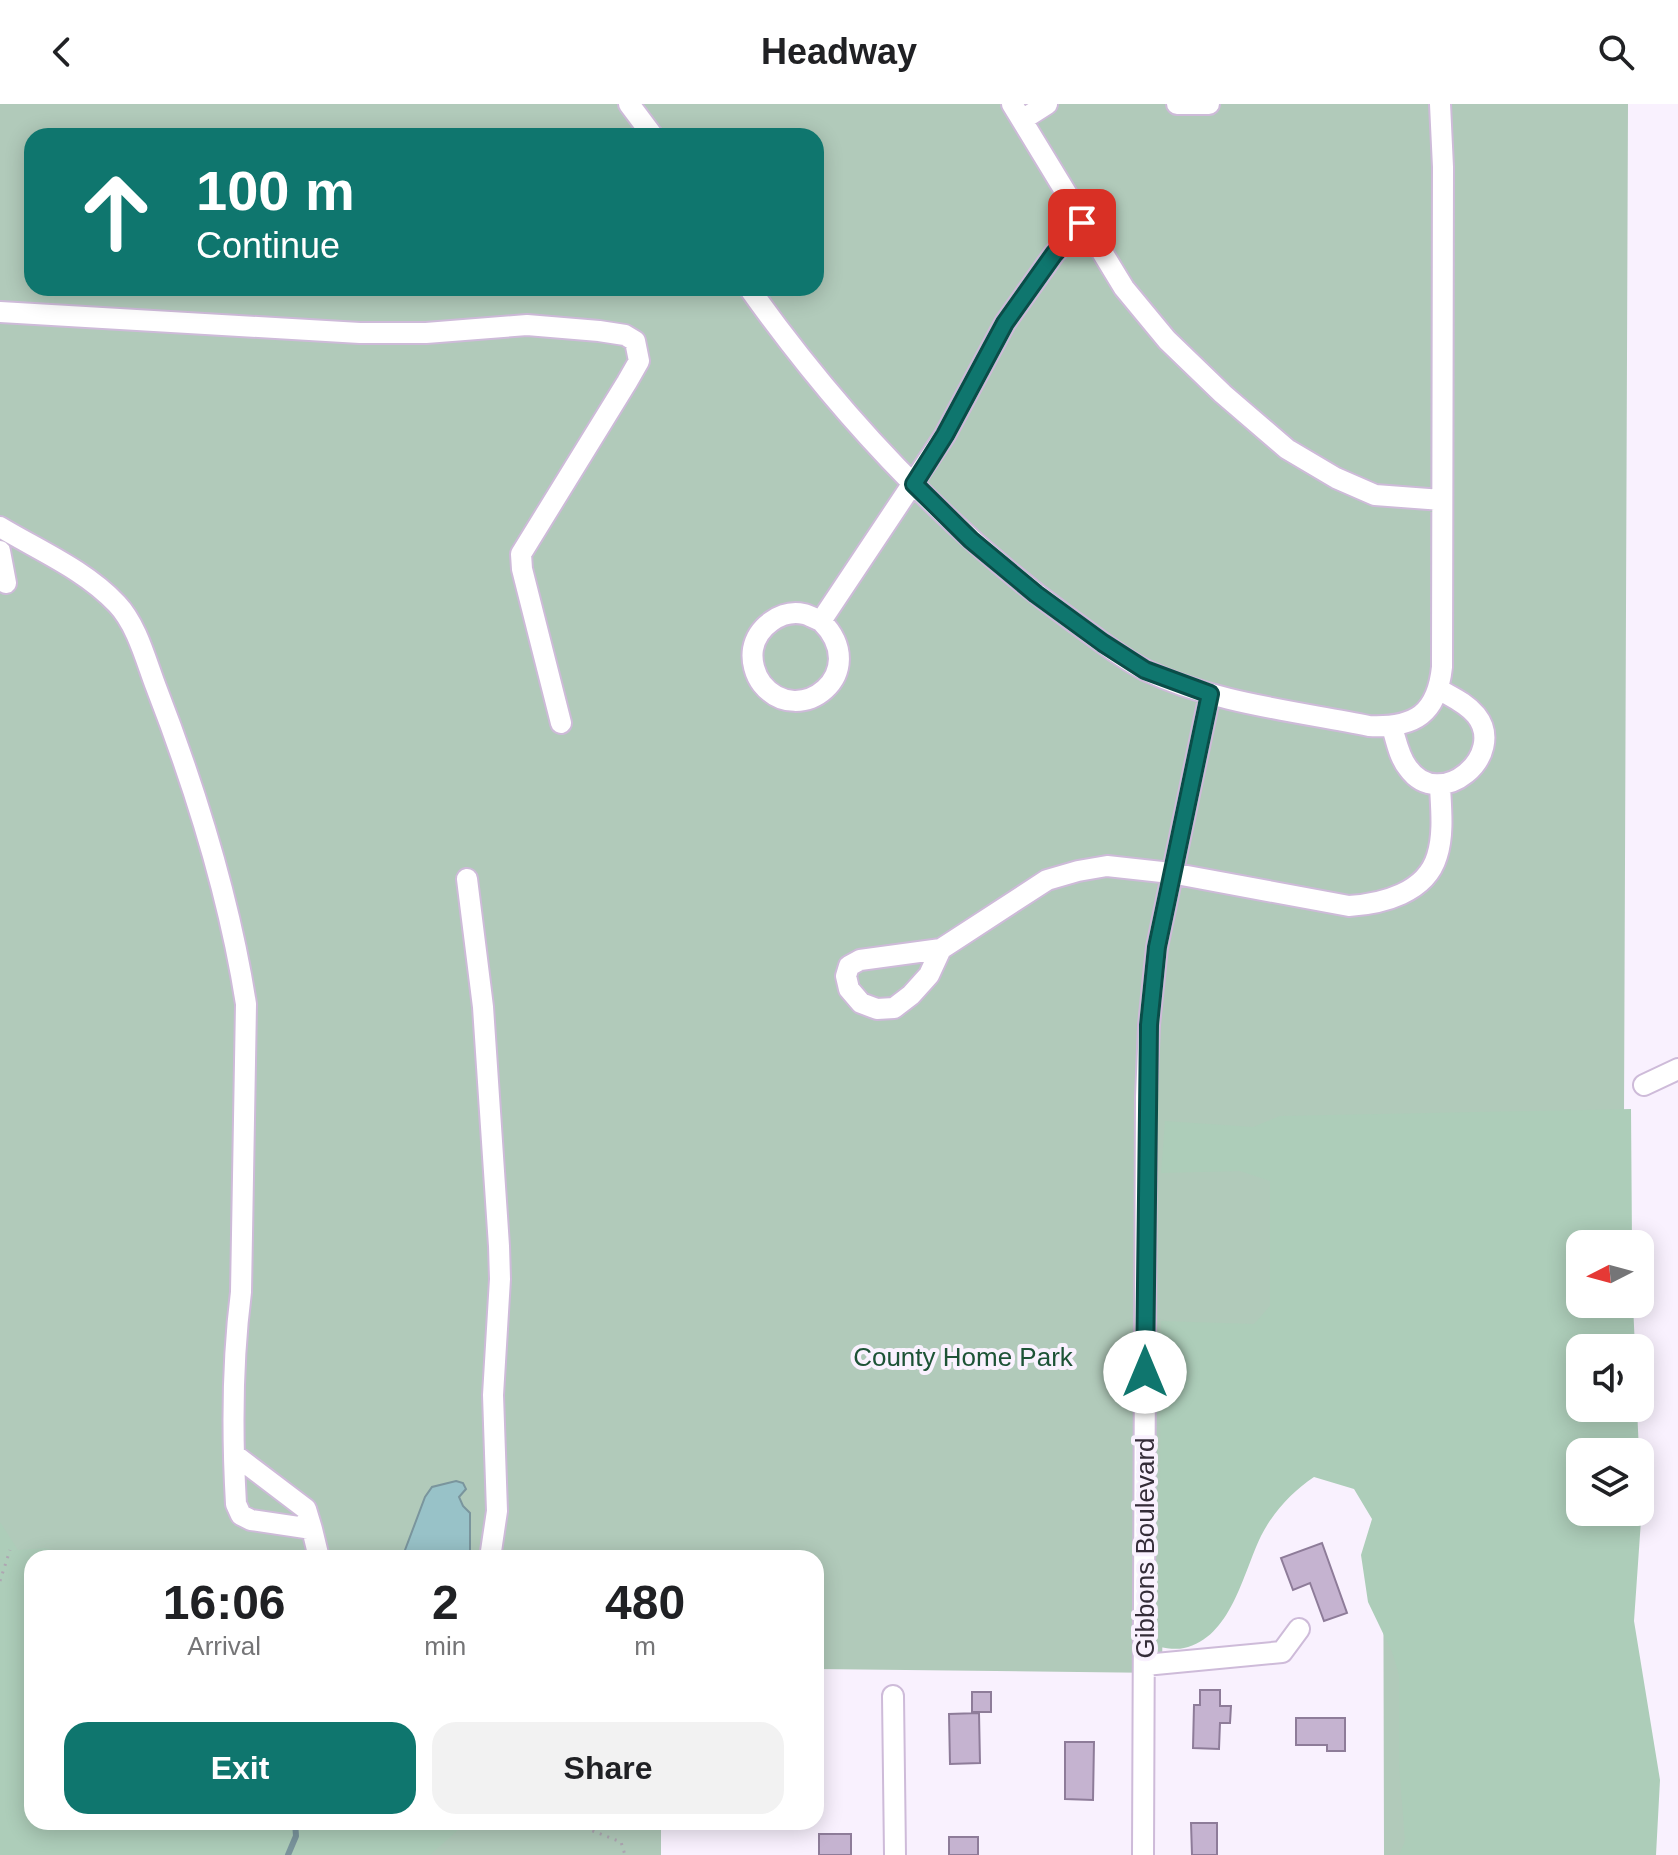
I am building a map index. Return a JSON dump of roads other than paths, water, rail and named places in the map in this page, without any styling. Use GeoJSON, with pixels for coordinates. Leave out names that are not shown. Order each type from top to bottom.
{"type":"FeatureCollection","features":[{"type":"Feature","properties":{"kind":"street"},"geometry":{"type":"LineString","coordinates":[[629,104],[647,128]]}},
{"type":"Feature","properties":{"kind":"street"},"geometry":{"type":"LineString","coordinates":[[1047,104],[1017,112],[1124,288],[1167,340],[1287,449],[1336,478],[1375,495],[1442,500]]}},
{"type":"Feature","properties":{"kind":"street"},"geometry":{"type":"LineString","coordinates":[[1177,104],[1209,104]]}},
{"type":"Feature","properties":{"kind":"street"},"geometry":{"type":"LineString","coordinates":[[755,296],[836,399],[914,484],[971,540],[1036,594],[1103,643],[1145,670],[1210,694],[1369,726],[1392,727],[1409,723],[1427,711],[1440,690],[1442,667],[1443,167],[1440,104]]}},
{"type":"Feature","properties":{"kind":"street"},"geometry":{"type":"LineString","coordinates":[[821,621],[945,435],[1005,323],[1054,254],[1082,223]]}},
{"type":"Feature","properties":{"kind":"street"},"geometry":{"type":"LineString","coordinates":[[0,312],[360,333],[426,333],[549,326],[625,335],[635,341],[639,361],[556,502],[521,554],[522,569],[561,723]]}},
{"type":"Feature","properties":{"kind":"street"},"geometry":{"type":"LineString","coordinates":[[0,527],[92,581],[120,607],[138,641],[204,819],[239,959],[246,1004],[241,1292],[235,1368],[236,1504],[241,1515],[251,1520],[312,1529]]}},
{"type":"Feature","properties":{"kind":"street"},"geometry":{"type":"LineString","coordinates":[[0,551],[6,583]]}},
{"type":"Feature","properties":{"kind":"street"},"geometry":{"type":"LineString","coordinates":[[790,613],[804,614],[821,621],[832,632],[839,647],[840,659],[832,682],[824,691],[802,701],[774,695],[757,677],[752,660],[757,636],[765,626],[790,613]]}},
{"type":"Feature","properties":{"kind":"street"},"geometry":{"type":"LineString","coordinates":[[1392,727],[1409,770],[1423,781],[1440,786],[1460,779],[1472,770],[1480,756],[1484,738],[1478,717],[1465,704],[1440,690]]}},
{"type":"Feature","properties":{"kind":"street","name":"Gibbons Boulevard"},"geometry":{"type":"LineString","coordinates":[[1143,1855],[1146,1097],[1149,1025],[1157,947],[1210,694]]}},
{"type":"Feature","properties":{"kind":"street"},"geometry":{"type":"LineString","coordinates":[[941,949],[1047,880],[1107,866],[1171,873],[1349,906],[1375,905],[1410,889],[1427,874],[1437,858],[1441,834],[1440,786]]}},
{"type":"Feature","properties":{"kind":"street"},"geometry":{"type":"LineString","coordinates":[[467,879],[480,978],[499,1246],[493,1395],[497,1511],[491,1550]]}},
{"type":"Feature","properties":{"kind":"street"},"geometry":{"type":"LineString","coordinates":[[1644,1085],[1678,1069]]}},
{"type":"Feature","properties":{"kind":"street"},"geometry":{"type":"LineString","coordinates":[[235,1455],[306,1509],[317,1550]]}},
{"type":"Feature","properties":{"kind":"street"},"geometry":{"type":"LineString","coordinates":[[1145,1665],[1282,1652],[1299,1629]]}},
{"type":"Feature","properties":{"kind":"street"},"geometry":{"type":"LineString","coordinates":[[893,1696],[895,1855]]}},
{"type":"Feature","properties":{"kind":"water"},"geometry":{"type":"Polygon","coordinates":[[[456,1481],[463,1483],[466,1489],[459,1497],[470,1513],[470,1550],[405,1550],[425,1497],[432,1487],[456,1481]]]}},
{"type":"Feature","properties":{"kind":"waterway"},"geometry":{"type":"LineString","coordinates":[[288,1855],[296,1830]]}},
{"type":"Feature","properties":{"kind":"park label","name":"County Home Park"},"geometry":{"type":"Point","coordinates":[963,1357]}}]}
